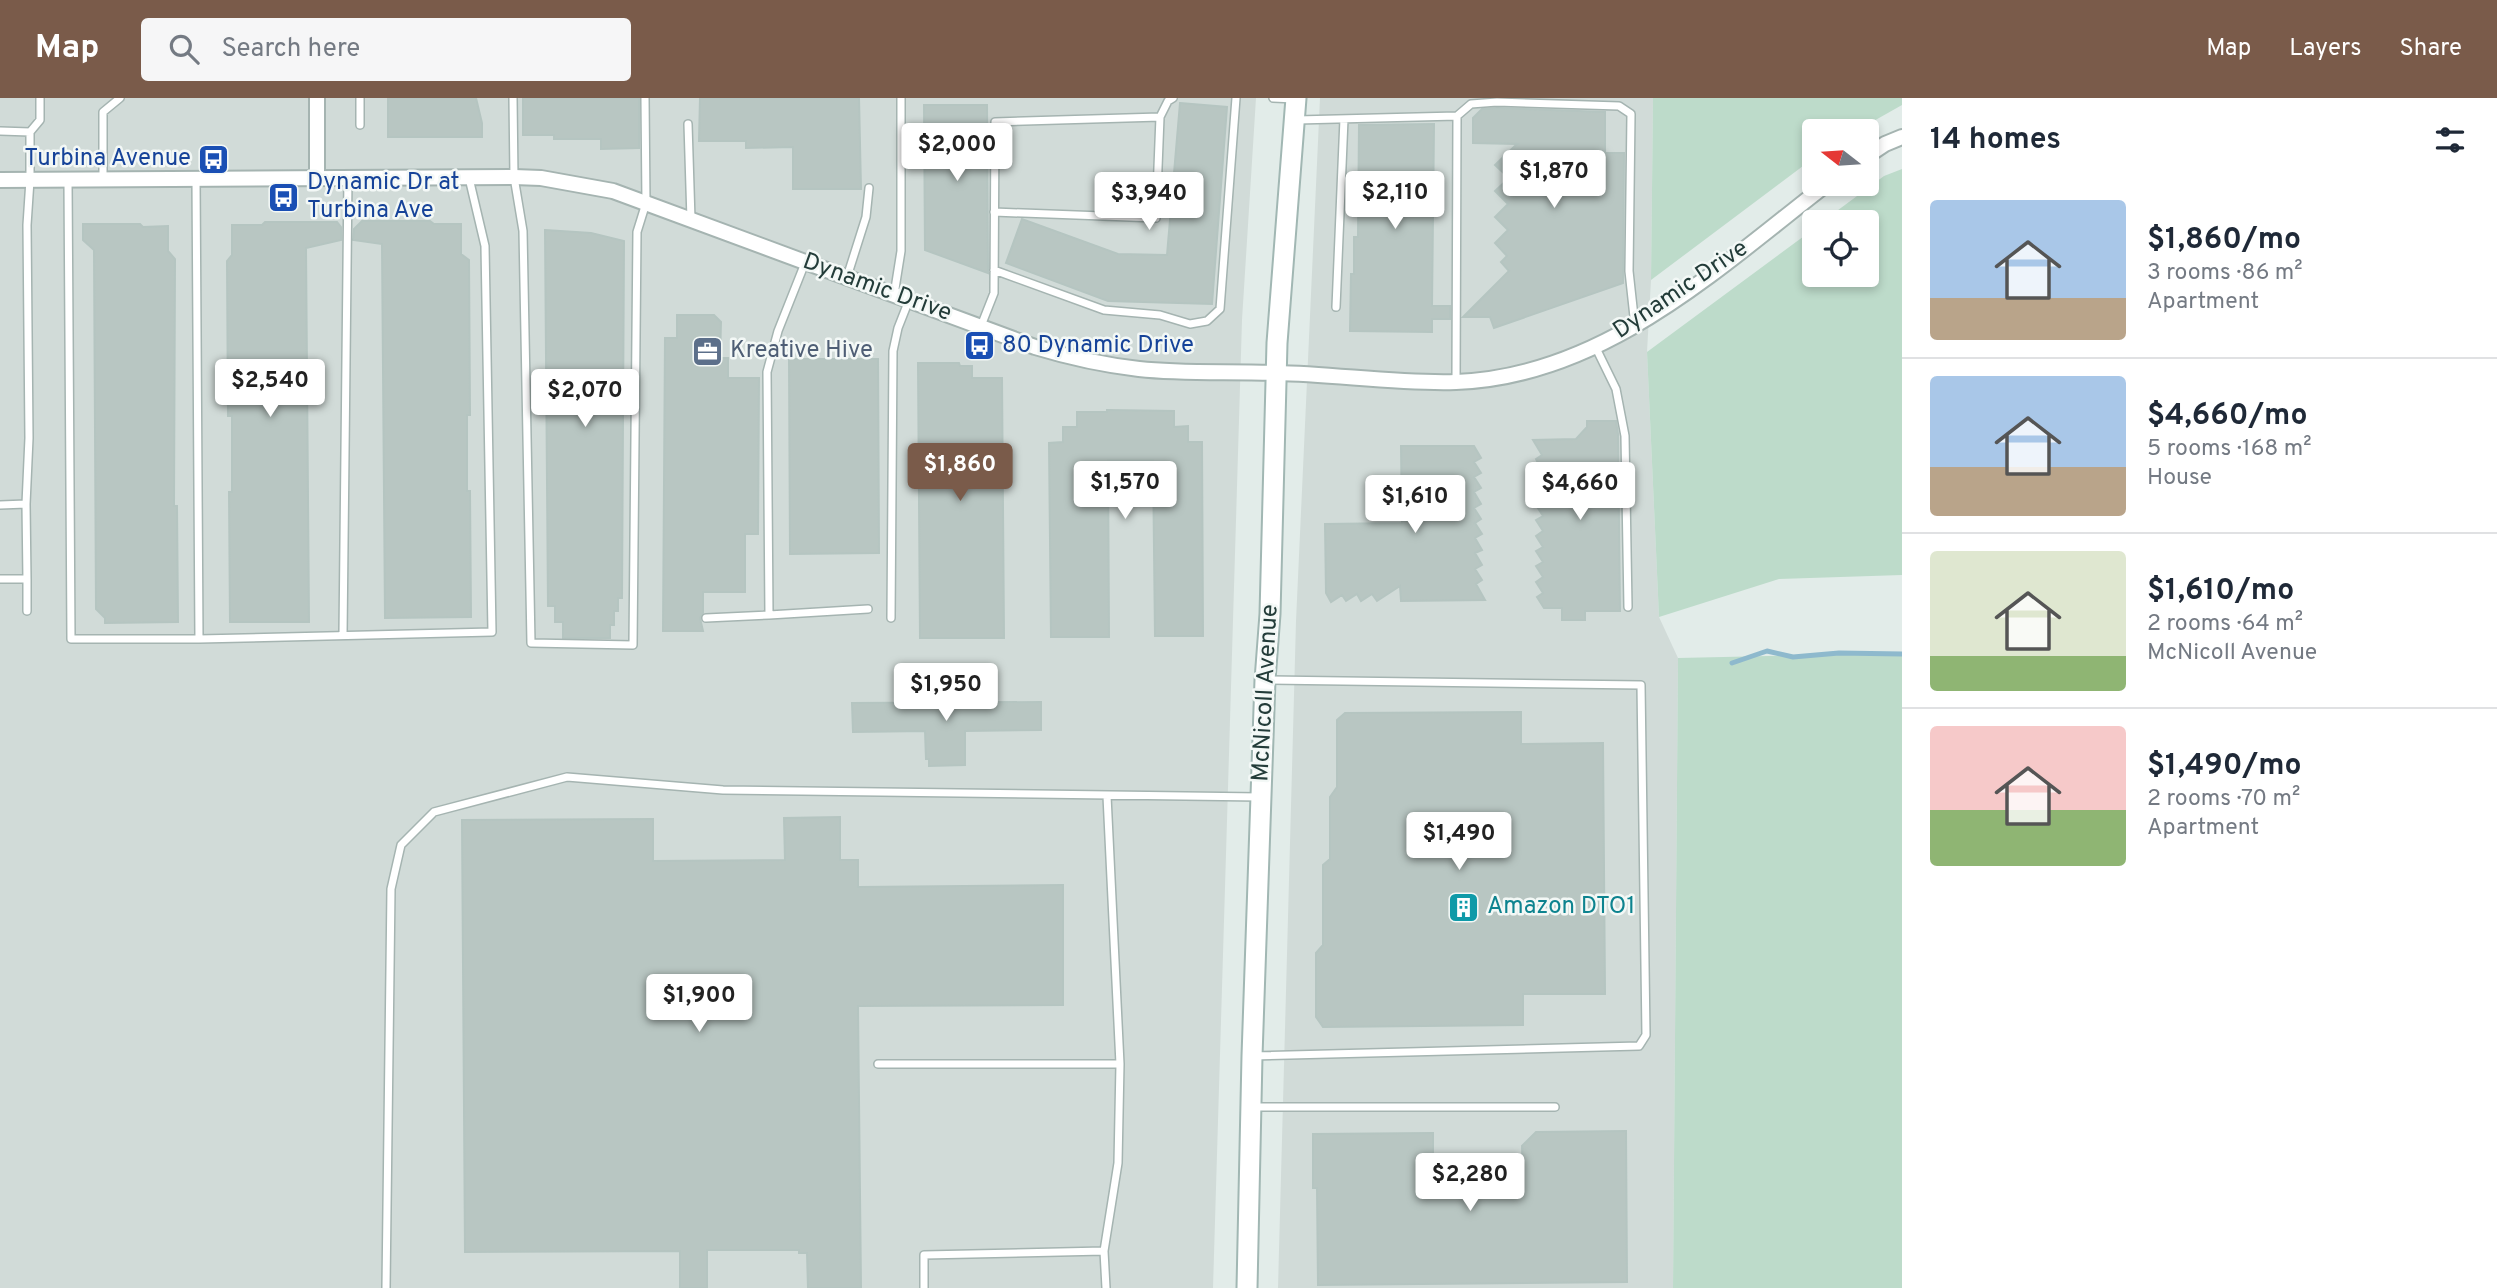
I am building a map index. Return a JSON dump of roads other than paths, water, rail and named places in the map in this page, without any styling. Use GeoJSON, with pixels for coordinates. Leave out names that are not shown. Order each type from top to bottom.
{"type":"FeatureCollection","features":[{"type":"Feature","properties":{"kind":"main road","name":"McNicoll Avenue"},"geometry":{"type":"LineString","coordinates":[[1247,1288],[1252,1056],[1265,680],[1270,614],[1276,373],[1296,98]]}},
{"type":"Feature","properties":{"kind":"street"},"geometry":{"type":"LineString","coordinates":[[317,98],[317,177]]}},
{"type":"Feature","properties":{"kind":"street"},"geometry":{"type":"LineString","coordinates":[[1880,147],[1902,137]]}},
{"type":"Feature","properties":{"kind":"street","name":"Dynamic Drive"},"geometry":{"type":"LineString","coordinates":[[0,180],[541,178],[613,191],[1061,355],[1139,369],[1456,382],[1512,376],[1563,362],[1635,326],[1692,288],[1811,196]]}},
{"type":"Feature","properties":{"kind":"lane"},"geometry":{"type":"LineString","coordinates":[[27,611],[27,225],[30,132],[40,120],[40,98]]}},
{"type":"Feature","properties":{"kind":"lane"},"geometry":{"type":"LineString","coordinates":[[103,179],[103,112],[120,98]]}},
{"type":"Feature","properties":{"kind":"lane"},"geometry":{"type":"LineString","coordinates":[[360,98],[360,125]]}},
{"type":"Feature","properties":{"kind":"lane"},"geometry":{"type":"LineString","coordinates":[[513,98],[514,177],[523,231],[531,643],[633,645],[637,232],[646,203],[645,98]]}},
{"type":"Feature","properties":{"kind":"lane"},"geometry":{"type":"LineString","coordinates":[[894,295],[901,251],[901,98]]}},
{"type":"Feature","properties":{"kind":"lane"},"geometry":{"type":"LineString","coordinates":[[995,212],[1156,218],[1160,117],[1167,101],[1173,98]]}},
{"type":"Feature","properties":{"kind":"lane"},"geometry":{"type":"LineString","coordinates":[[994,270],[1104,310],[1160,315],[1190,324],[1207,321],[1220,309],[1236,98]]}},
{"type":"Feature","properties":{"kind":"lane"},"geometry":{"type":"LineString","coordinates":[[1272,98],[1296,98]]}},
{"type":"Feature","properties":{"kind":"lane"},"geometry":{"type":"LineString","coordinates":[[1295,120],[1457,116],[1471,104],[1497,102],[1619,106],[1631,114],[1629,271],[1635,326]]}},
{"type":"Feature","properties":{"kind":"lane"},"geometry":{"type":"LineString","coordinates":[[1456,382],[1457,116]]}},
{"type":"Feature","properties":{"kind":"lane"},"geometry":{"type":"LineString","coordinates":[[981,326],[994,293],[995,122],[1160,117]]}},
{"type":"Feature","properties":{"kind":"lane"},"geometry":{"type":"LineString","coordinates":[[1336,307],[1344,119]]}},
{"type":"Feature","properties":{"kind":"lane"},"geometry":{"type":"LineString","coordinates":[[688,124],[691,220]]}},
{"type":"Feature","properties":{"kind":"lane"},"geometry":{"type":"LineString","coordinates":[[0,131],[30,132]]}},
{"type":"Feature","properties":{"kind":"lane"},"geometry":{"type":"LineString","coordinates":[[343,635],[348,177]]}},
{"type":"Feature","properties":{"kind":"lane"},"geometry":{"type":"LineString","coordinates":[[68,181],[71,639],[199,639],[492,632],[485,246],[468,177]]}},
{"type":"Feature","properties":{"kind":"lane"},"geometry":{"type":"LineString","coordinates":[[195,179],[199,639]]}},
{"type":"Feature","properties":{"kind":"lane"},"geometry":{"type":"LineString","coordinates":[[847,277],[866,217],[869,188]]}},
{"type":"Feature","properties":{"kind":"lane"},"geometry":{"type":"LineString","coordinates":[[769,615],[767,372],[778,331],[805,263]]}},
{"type":"Feature","properties":{"kind":"lane"},"geometry":{"type":"LineString","coordinates":[[891,618],[893,351],[898,328],[910,299]]}},
{"type":"Feature","properties":{"kind":"lane"},"geometry":{"type":"LineString","coordinates":[[1595,346],[1616,389],[1625,436],[1628,607]]}},
{"type":"Feature","properties":{"kind":"lane"},"geometry":{"type":"LineString","coordinates":[[0,505],[26,504]]}},
{"type":"Feature","properties":{"kind":"lane"},"geometry":{"type":"LineString","coordinates":[[0,579],[27,579]]}},
{"type":"Feature","properties":{"kind":"lane"},"geometry":{"type":"LineString","coordinates":[[706,618],[868,609]]}},
{"type":"Feature","properties":{"kind":"lane"},"geometry":{"type":"LineString","coordinates":[[1252,1056],[1639,1046],[1646,1035],[1641,685],[1265,680]]}},
{"type":"Feature","properties":{"kind":"lane"},"geometry":{"type":"LineString","coordinates":[[386,1288],[391,889],[401,845],[434,812],[567,777],[723,790],[1261,797]]}},
{"type":"Feature","properties":{"kind":"lane"},"geometry":{"type":"LineString","coordinates":[[1106,1288],[1104,1251],[1118,1163],[1120,1064],[1107,796]]}},
{"type":"Feature","properties":{"kind":"lane"},"geometry":{"type":"LineString","coordinates":[[878,1064],[1120,1064]]}},
{"type":"Feature","properties":{"kind":"lane"},"geometry":{"type":"LineString","coordinates":[[1251,1107],[1555,1107]]}},
{"type":"Feature","properties":{"kind":"lane"},"geometry":{"type":"LineString","coordinates":[[924,1288],[924,1255],[1104,1251]]}},
{"type":"Feature","properties":{"kind":"waterway"},"geometry":{"type":"LineString","coordinates":[[1732,663],[1767,651],[1793,657],[1839,653],[1902,654]]}},
{"type":"Feature","properties":{"kind":"place","name":"Turbina Avenue"},"geometry":{"type":"Point","coordinates":[214,159]}},
{"type":"Feature","properties":{"kind":"place","name":"Dynamic Dr at Turbina Ave"},"geometry":{"type":"Point","coordinates":[284,197]}},
{"type":"Feature","properties":{"kind":"place","name":"80 Dynamic Drive"},"geometry":{"type":"Point","coordinates":[979,346]}},
{"type":"Feature","properties":{"kind":"place","name":"Kreative Hive"},"geometry":{"type":"Point","coordinates":[707,351]}},
{"type":"Feature","properties":{"kind":"place","name":"Amazon DTO1"},"geometry":{"type":"Point","coordinates":[1464,907]}}]}
